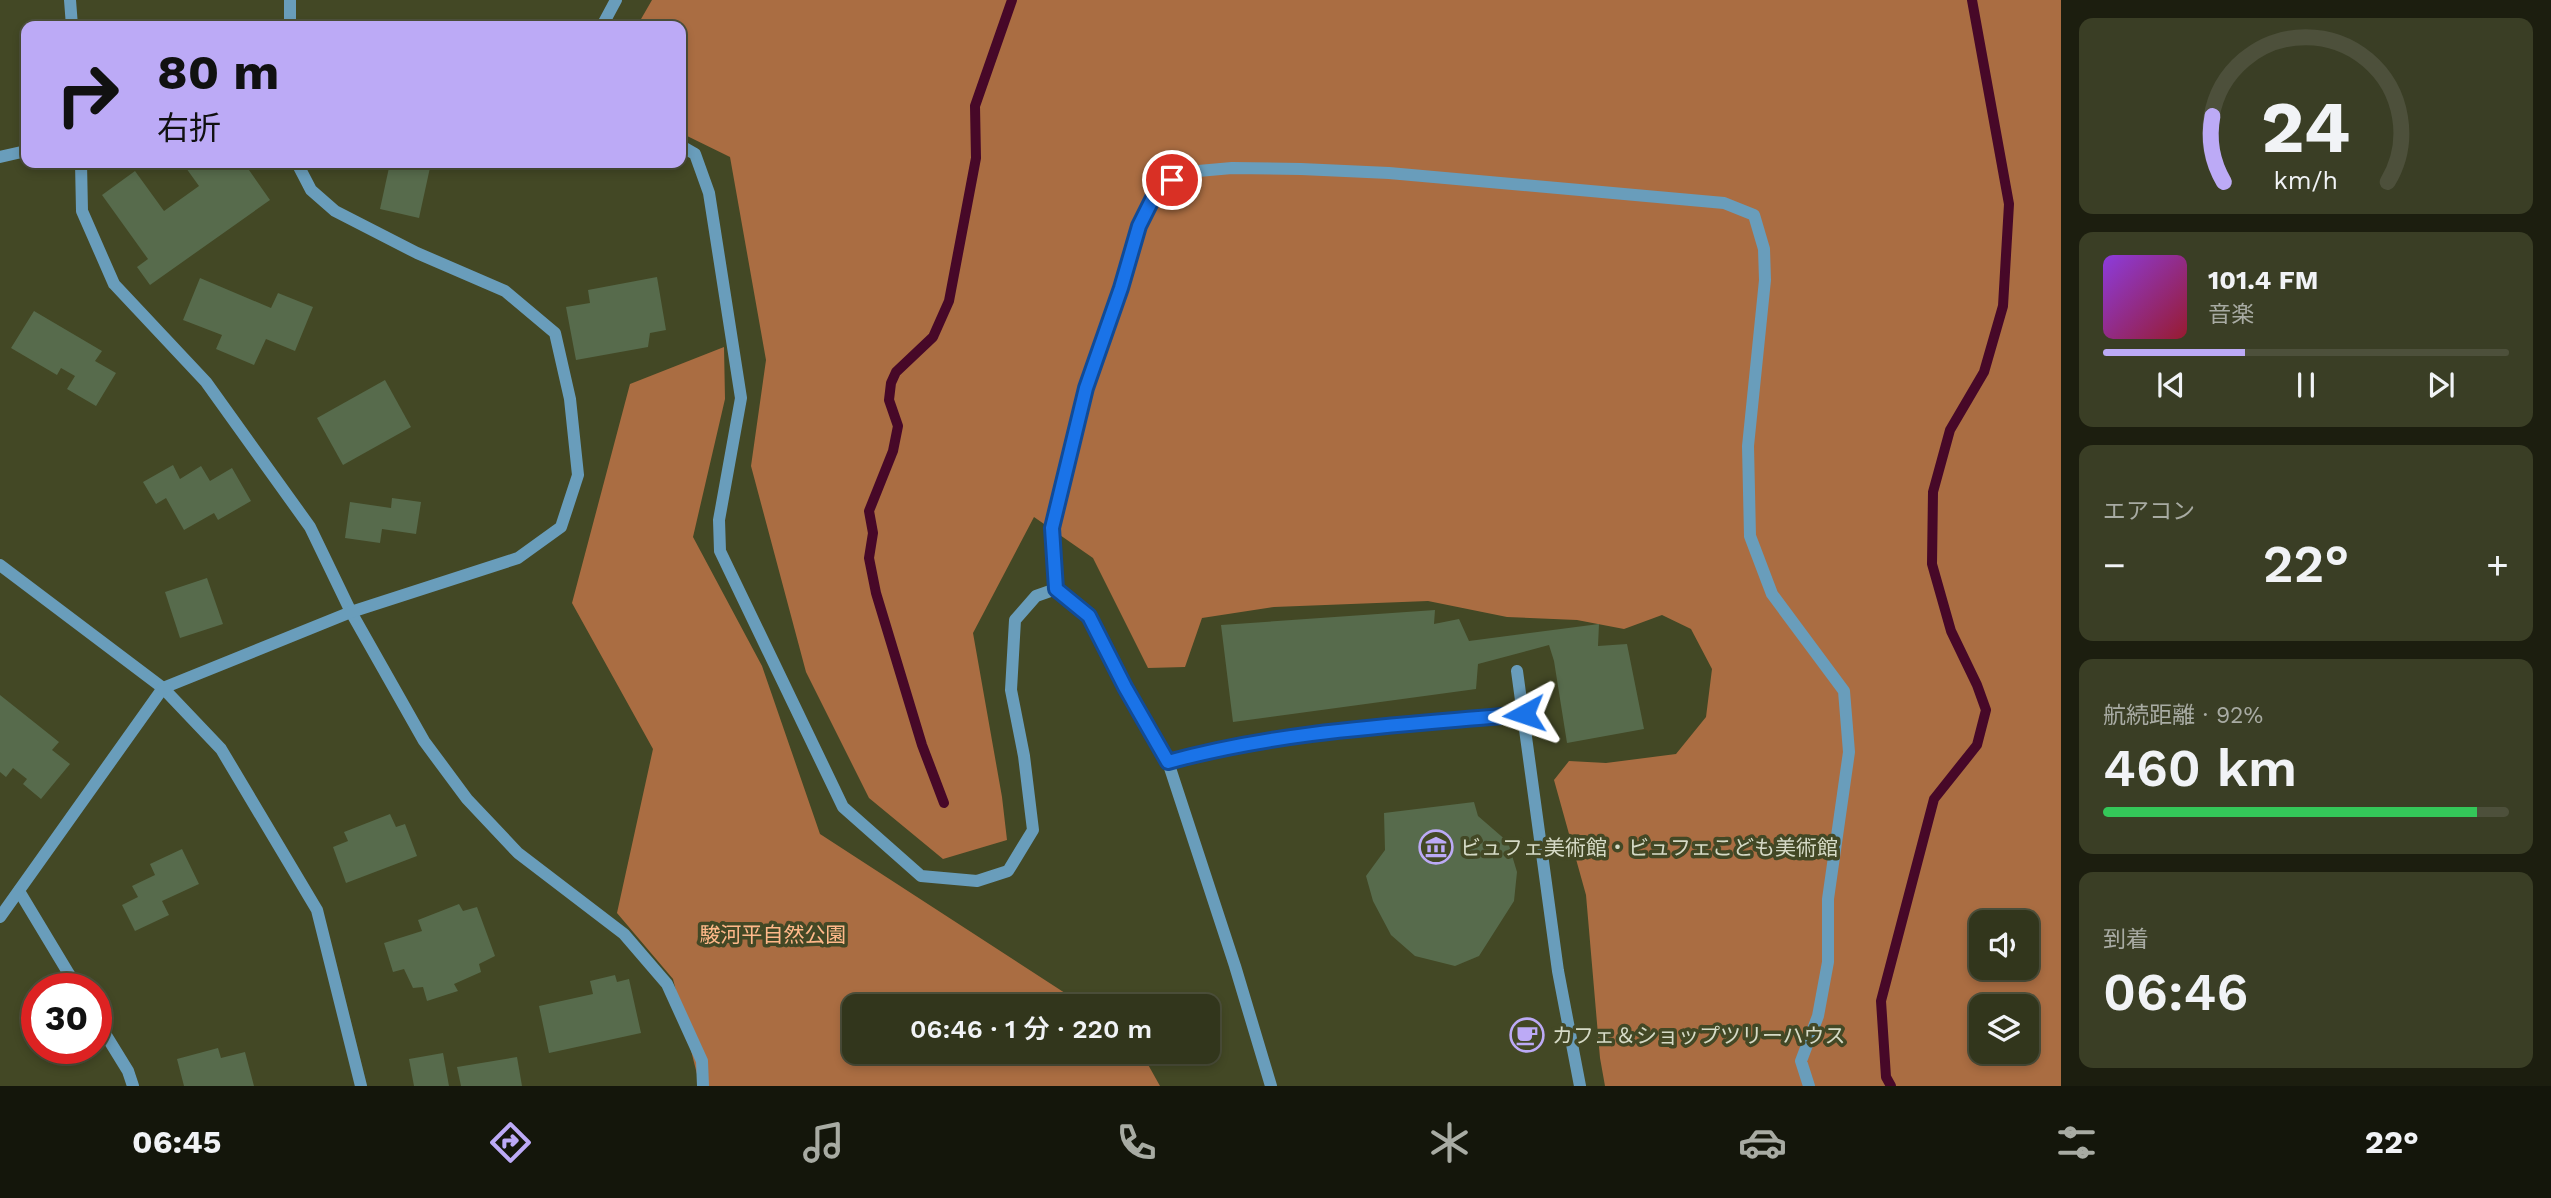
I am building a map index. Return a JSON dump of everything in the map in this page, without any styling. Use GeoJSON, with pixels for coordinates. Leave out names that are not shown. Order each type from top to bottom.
{"type":"FeatureCollection","features":[{"type":"Feature","properties":{"kind":"street"},"geometry":{"type":"LineString","coordinates":[[70,0],[72,21]]}},
{"type":"Feature","properties":{"kind":"street"},"geometry":{"type":"LineString","coordinates":[[290,0],[290,21]]}},
{"type":"Feature","properties":{"kind":"street"},"geometry":{"type":"LineString","coordinates":[[605,21],[616,0]]}},
{"type":"Feature","properties":{"kind":"street"},"geometry":{"type":"LineString","coordinates":[[686,149],[695,155],[709,192],[741,398],[719,520],[720,551],[843,807],[921,876],[977,881],[1008,871],[1033,830],[1024,756],[1011,690],[1015,620],[1036,596],[1056,589]]}},
{"type":"Feature","properties":{"kind":"street"},"geometry":{"type":"LineString","coordinates":[[0,157],[21,153]]}},
{"type":"Feature","properties":{"kind":"street"},"geometry":{"type":"LineString","coordinates":[[81,168],[82,211],[114,285],[206,382],[310,527],[351,612],[424,741],[467,799],[518,853],[624,934],[667,984],[702,1061],[703,1086]]}},
{"type":"Feature","properties":{"kind":"street"},"geometry":{"type":"LineString","coordinates":[[0,917],[163,688],[351,612],[517,558],[561,527],[578,475],[570,398],[555,333],[505,291],[417,253],[335,211],[311,190],[300,168]]}},
{"type":"Feature","properties":{"kind":"street"},"geometry":{"type":"LineString","coordinates":[[1271,1086],[1168,762],[1125,687],[1089,616],[1056,589],[1052,528],[1086,388],[1121,288],[1139,226],[1158,188],[1187,172],[1232,168],[1390,173],[1724,203],[1754,215],[1764,248],[1765,280],[1748,446],[1750,536],[1772,594],[1844,691],[1849,752],[1828,899],[1828,962],[1818,1016],[1801,1061],[1809,1086]]}},
{"type":"Feature","properties":{"kind":"street"},"geometry":{"type":"LineString","coordinates":[[0,565],[163,688],[221,749],[317,910],[361,1086]]}},
{"type":"Feature","properties":{"kind":"street"},"geometry":{"type":"LineString","coordinates":[[1517,671],[1558,971],[1580,1086]]}},
{"type":"Feature","properties":{"kind":"street"},"geometry":{"type":"LineString","coordinates":[[1168,762],[1203,752],[1303,736],[1524,714]]}},
{"type":"Feature","properties":{"kind":"street"},"geometry":{"type":"LineString","coordinates":[[19,891],[68,973]]}},
{"type":"Feature","properties":{"kind":"street"},"geometry":{"type":"LineString","coordinates":[[112,1044],[128,1071],[133,1086]]}},
{"type":"Feature","properties":{"kind":"green space"},"geometry":{"type":"Polygon","coordinates":[[[652,0],[2061,0],[2061,1086],[1605,1086],[1600,1058],[1586,895],[1554,780],[1569,761],[1606,763],[1676,754],[1706,717],[1712,669],[1691,629],[1662,615],[1624,629],[1577,620],[1507,617],[1428,601],[1274,607],[1202,618],[1185,667],[1148,668],[1093,558],[1034,517],[973,633],[1007,840],[943,859],[869,798],[806,672],[751,466],[766,360],[730,157],[686,135],[686,21],[640,21],[652,0]]]}},
{"type":"Feature","properties":{"kind":"green space","name":"駿河平自然公園"},"geometry":{"type":"Polygon","coordinates":[[[724,347],[725,399],[693,537],[762,666],[820,834],[1067,994],[842,994],[842,1064],[1148,1064],[1160,1086],[700,1086],[673,979],[617,913],[653,749],[572,603],[630,384],[724,347]]]}},
{"type":"Feature","properties":{"kind":"building"},"geometry":{"type":"Polygon","coordinates":[[[186,168],[248,168],[270,200],[150,285],[137,267],[148,259],[102,195],[135,171],[164,211],[199,186],[186,168]]]}},
{"type":"Feature","properties":{"kind":"building"},"geometry":{"type":"Polygon","coordinates":[[[389,168],[430,168],[419,218],[380,209],[389,168]]]}},
{"type":"Feature","properties":{"kind":"building"},"geometry":{"type":"Polygon","coordinates":[[[657,277],[666,330],[650,333],[648,347],[576,360],[566,307],[590,303],[588,290],[657,277]]]}},
{"type":"Feature","properties":{"kind":"building"},"geometry":{"type":"Polygon","coordinates":[[[200,278],[271,308],[278,293],[313,307],[295,351],[266,339],[254,365],[216,349],[222,335],[183,320],[200,278]]]}},
{"type":"Feature","properties":{"kind":"building"},"geometry":{"type":"Polygon","coordinates":[[[34,311],[102,351],[95,361],[116,373],[96,406],[67,389],[75,376],[61,368],[57,375],[11,348],[34,311]]]}},
{"type":"Feature","properties":{"kind":"building"},"geometry":{"type":"Polygon","coordinates":[[[385,380],[411,427],[343,465],[317,418],[385,380]]]}},
{"type":"Feature","properties":{"kind":"building"},"geometry":{"type":"Polygon","coordinates":[[[173,465],[180,479],[201,466],[210,481],[232,468],[251,501],[218,520],[214,513],[184,530],[166,498],[156,504],[143,482],[173,465]]]}},
{"type":"Feature","properties":{"kind":"building"},"geometry":{"type":"Polygon","coordinates":[[[392,498],[421,502],[416,534],[382,529],[380,543],[345,538],[350,502],[391,508],[392,498]]]}},
{"type":"Feature","properties":{"kind":"building"},"geometry":{"type":"Polygon","coordinates":[[[207,578],[223,624],[180,638],[165,592],[207,578]]]}},
{"type":"Feature","properties":{"kind":"building"},"geometry":{"type":"Polygon","coordinates":[[[1435,610],[1434,624],[1459,619],[1469,641],[1599,624],[1598,646],[1627,644],[1644,729],[1567,743],[1549,645],[1478,664],[1476,689],[1233,722],[1221,625],[1435,610]]]}},
{"type":"Feature","properties":{"kind":"building"},"geometry":{"type":"Polygon","coordinates":[[[0,695],[59,742],[52,750],[70,764],[41,799],[23,784],[27,779],[13,768],[6,777],[0,772],[0,695]]]}},
{"type":"Feature","properties":{"kind":"building"},"geometry":{"type":"Polygon","coordinates":[[[1474,802],[1478,816],[1508,842],[1517,872],[1514,901],[1479,956],[1455,966],[1415,956],[1391,935],[1373,901],[1366,876],[1385,850],[1384,813],[1474,802]]]}},
{"type":"Feature","properties":{"kind":"building"},"geometry":{"type":"Polygon","coordinates":[[[390,814],[396,827],[405,824],[417,856],[346,883],[333,847],[348,841],[344,832],[390,814]]]}},
{"type":"Feature","properties":{"kind":"building"},"geometry":{"type":"Polygon","coordinates":[[[182,849],[199,884],[162,901],[169,915],[135,931],[122,905],[138,897],[132,886],[155,875],[150,864],[182,849]]]}},
{"type":"Feature","properties":{"kind":"building"},"geometry":{"type":"Polygon","coordinates":[[[459,904],[463,911],[477,907],[495,956],[479,964],[481,972],[454,984],[458,991],[427,1001],[423,987],[413,988],[404,969],[393,972],[384,943],[422,931],[418,920],[459,904]]]}},
{"type":"Feature","properties":{"kind":"building"},"geometry":{"type":"Polygon","coordinates":[[[615,975],[617,982],[629,979],[641,1033],[549,1053],[539,1006],[593,994],[590,981],[615,975]]]}},
{"type":"Feature","properties":{"kind":"building"},"geometry":{"type":"Polygon","coordinates":[[[218,1048],[221,1058],[245,1052],[254,1086],[184,1086],[177,1059],[218,1048]]]}},
{"type":"Feature","properties":{"kind":"building"},"geometry":{"type":"Polygon","coordinates":[[[443,1053],[449,1086],[414,1086],[409,1059],[443,1053]]]}},
{"type":"Feature","properties":{"kind":"building"},"geometry":{"type":"Polygon","coordinates":[[[517,1057],[522,1086],[461,1086],[457,1067],[517,1057]]]}},
{"type":"Feature","properties":{"kind":"waterway"},"geometry":{"type":"LineString","coordinates":[[944,803],[922,745],[876,593],[869,558],[873,533],[869,511],[893,451],[898,426],[889,400],[891,383],[896,372],[933,337],[949,301],[976,158],[975,106],[1012,0]]}},
{"type":"Feature","properties":{"kind":"waterway"},"geometry":{"type":"LineString","coordinates":[[1891,1086],[1886,1077],[1881,1001],[1934,799],[1977,745],[1986,710],[1951,631],[1932,564],[1933,492],[1950,430],[1984,372],[2003,306],[2009,204],[1972,0]]}},
{"type":"Feature","properties":{"kind":"place","name":"ビュフェ美術館・ビュフェこども美術館"},"geometry":{"type":"Point","coordinates":[1436,847]}},
{"type":"Feature","properties":{"kind":"place","name":"カフェ＆ショップツリーハウス"},"geometry":{"type":"Point","coordinates":[1527,1035]}},
{"type":"Feature","properties":{"kind":"route"},"geometry":{"type":"LineString","coordinates":[[1172,180],[1158,188],[1139,226],[1121,288],[1086,388],[1052,528],[1056,589],[1089,616],[1125,687],[1168,762],[1203,752],[1303,736],[1524,714]]}}]}
